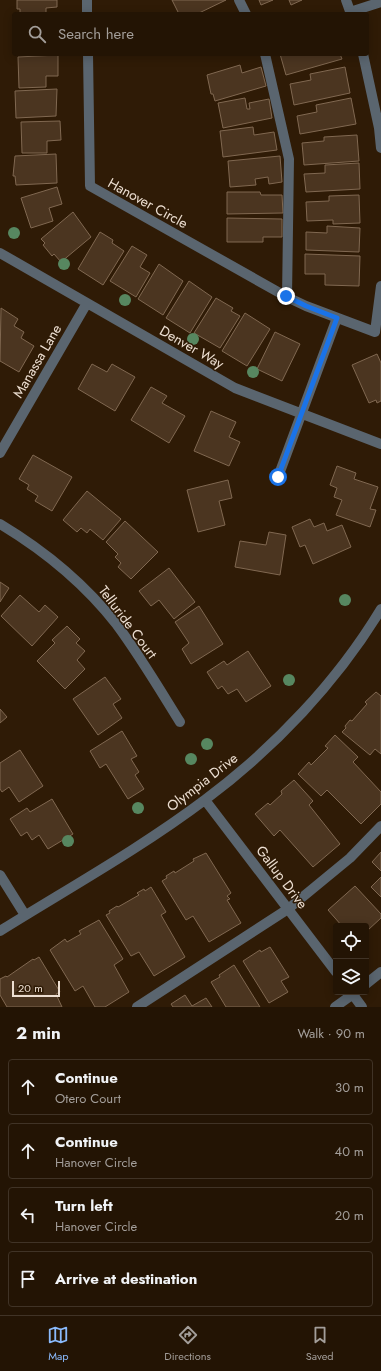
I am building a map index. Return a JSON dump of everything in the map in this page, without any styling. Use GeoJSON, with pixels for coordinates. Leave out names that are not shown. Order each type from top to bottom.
{"type":"FeatureCollection","features":[{"type":"Feature","properties":{"kind":"street"},"geometry":{"type":"LineString","coordinates":[[87,0],[87,12]]}},
{"type":"Feature","properties":{"kind":"street"},"geometry":{"type":"LineString","coordinates":[[239,0],[245,12]]}},
{"type":"Feature","properties":{"kind":"street"},"geometry":{"type":"LineString","coordinates":[[346,0],[351,12]]}},
{"type":"Feature","properties":{"kind":"street"},"geometry":{"type":"LineString","coordinates":[[354,12],[381,2]]}},
{"type":"Feature","properties":{"kind":"street","name":"Hanover Circle"},"geometry":{"type":"LineString","coordinates":[[88,56],[90,186],[286,296],[306,306],[375,332],[381,286]]}},
{"type":"Feature","properties":{"kind":"street"},"geometry":{"type":"LineString","coordinates":[[265,56],[289,159],[286,296]]}},
{"type":"Feature","properties":{"kind":"street"},"geometry":{"type":"LineString","coordinates":[[363,56],[377,120],[381,148]]}},
{"type":"Feature","properties":{"kind":"street","name":"Denver Way"},"geometry":{"type":"LineString","coordinates":[[0,253],[236,388],[381,444]]}},
{"type":"Feature","properties":{"kind":"street","name":"Manassa Lane"},"geometry":{"type":"LineString","coordinates":[[0,454],[87,303]]}},
{"type":"Feature","properties":{"kind":"street"},"geometry":{"type":"LineString","coordinates":[[278,477],[337,318]]}},
{"type":"Feature","properties":{"kind":"street","name":"Telluride Court"},"geometry":{"type":"LineString","coordinates":[[0,524],[25,539],[59,564],[89,593],[117,625],[141,659],[180,722]]}},
{"type":"Feature","properties":{"kind":"street","name":"Olympia Drive"},"geometry":{"type":"LineString","coordinates":[[0,931],[162,830],[206,800],[282,733],[317,695],[349,656],[381,609]]}},
{"type":"Feature","properties":{"kind":"street","name":"Gallup Drive"},"geometry":{"type":"LineString","coordinates":[[206,800],[333,968]]}},
{"type":"Feature","properties":{"kind":"street"},"geometry":{"type":"LineString","coordinates":[[137,1007],[288,909],[350,858],[381,826]]}},
{"type":"Feature","properties":{"kind":"street"},"geometry":{"type":"LineString","coordinates":[[0,875],[25,915]]}},
{"type":"Feature","properties":{"kind":"street"},"geometry":{"type":"LineString","coordinates":[[369,982],[381,972]]}},
{"type":"Feature","properties":{"kind":"street"},"geometry":{"type":"LineString","coordinates":[[335,1007],[350,995]]}},
{"type":"Feature","properties":{"kind":"street"},"geometry":{"type":"LineString","coordinates":[[354,995],[362,1007]]}},
{"type":"Feature","properties":{"kind":"building"},"geometry":{"type":"Polygon","coordinates":[[[17,0],[57,0],[57,7],[46,8],[46,12],[20,12],[20,9],[17,9],[17,0]]]}},
{"type":"Feature","properties":{"kind":"building"},"geometry":{"type":"Polygon","coordinates":[[[172,0],[226,0],[201,12],[178,12],[172,0]]]}},
{"type":"Feature","properties":{"kind":"building"},"geometry":{"type":"Polygon","coordinates":[[[259,0],[273,0],[261,5],[259,0]]]}},
{"type":"Feature","properties":{"kind":"building"},"geometry":{"type":"Polygon","coordinates":[[[289,0],[302,0],[291,5],[289,0]]]}},
{"type":"Feature","properties":{"kind":"building"},"geometry":{"type":"Polygon","coordinates":[[[58,56],[58,76],[46,76],[46,87],[19,88],[18,57],[58,56]]]}},
{"type":"Feature","properties":{"kind":"building"},"geometry":{"type":"Polygon","coordinates":[[[281,56],[341,56],[342,59],[286,75],[281,56]]]}},
{"type":"Feature","properties":{"kind":"building"},"geometry":{"type":"Polygon","coordinates":[[[240,65],[242,73],[261,67],[266,86],[215,101],[213,94],[211,94],[207,75],[240,65]]]}},
{"type":"Feature","properties":{"kind":"building"},"geometry":{"type":"Polygon","coordinates":[[[345,67],[350,93],[294,105],[290,84],[311,80],[310,74],[345,67]]]}},
{"type":"Feature","properties":{"kind":"building"},"geometry":{"type":"Polygon","coordinates":[[[57,89],[56,116],[16,118],[15,91],[57,89]]]}},
{"type":"Feature","properties":{"kind":"building"},"geometry":{"type":"Polygon","coordinates":[[[245,98],[247,109],[250,109],[249,103],[269,99],[272,118],[223,128],[218,103],[245,98]]]}},
{"type":"Feature","properties":{"kind":"building"},"geometry":{"type":"Polygon","coordinates":[[[351,98],[356,124],[300,134],[297,116],[317,112],[316,105],[351,98]]]}},
{"type":"Feature","properties":{"kind":"building"},"geometry":{"type":"Polygon","coordinates":[[[60,121],[61,140],[47,141],[47,153],[22,153],[21,122],[60,121]]]}},
{"type":"Feature","properties":{"kind":"building"},"geometry":{"type":"Polygon","coordinates":[[[253,127],[254,135],[274,132],[277,150],[223,157],[220,131],[253,127]]]}},
{"type":"Feature","properties":{"kind":"building"},"geometry":{"type":"Polygon","coordinates":[[[357,135],[359,161],[304,165],[302,143],[324,141],[324,137],[357,135]]]}},
{"type":"Feature","properties":{"kind":"building"},"geometry":{"type":"Polygon","coordinates":[[[56,154],[57,183],[16,185],[15,176],[13,176],[15,156],[56,154]]]}},
{"type":"Feature","properties":{"kind":"building"},"geometry":{"type":"Polygon","coordinates":[[[280,156],[282,182],[269,184],[268,177],[255,179],[256,185],[230,187],[228,161],[280,156]]]}},
{"type":"Feature","properties":{"kind":"building"},"geometry":{"type":"Polygon","coordinates":[[[359,163],[360,189],[306,192],[304,174],[325,173],[325,165],[359,163]]]}},
{"type":"Feature","properties":{"kind":"building"},"geometry":{"type":"Polygon","coordinates":[[[57,187],[62,204],[49,208],[53,221],[31,228],[21,198],[57,187]]]}},
{"type":"Feature","properties":{"kind":"building"},"geometry":{"type":"Polygon","coordinates":[[[227,192],[260,192],[261,195],[282,195],[283,213],[227,214],[227,192]]]}},
{"type":"Feature","properties":{"kind":"building"},"geometry":{"type":"Polygon","coordinates":[[[359,195],[360,223],[333,224],[333,220],[307,221],[306,202],[329,201],[329,196],[359,195]]]}},
{"type":"Feature","properties":{"kind":"building"},"geometry":{"type":"Polygon","coordinates":[[[73,212],[91,237],[61,262],[54,254],[52,256],[43,245],[45,243],[41,239],[73,212]]]}},
{"type":"Feature","properties":{"kind":"building"},"geometry":{"type":"Polygon","coordinates":[[[227,218],[282,219],[282,237],[263,237],[263,242],[227,242],[227,218]]]}},
{"type":"Feature","properties":{"kind":"building"},"geometry":{"type":"Polygon","coordinates":[[[327,226],[360,228],[359,252],[306,250],[306,232],[327,233],[327,226]]]}},
{"type":"Feature","properties":{"kind":"building"},"geometry":{"type":"Polygon","coordinates":[[[100,232],[113,240],[112,243],[124,251],[103,285],[78,269],[100,232]]]}},
{"type":"Feature","properties":{"kind":"building"},"geometry":{"type":"Polygon","coordinates":[[[132,246],[147,255],[140,267],[150,273],[136,297],[110,281],[132,246]]]}},
{"type":"Feature","properties":{"kind":"building"},"geometry":{"type":"Polygon","coordinates":[[[305,254],[360,256],[359,286],[325,285],[325,274],[305,274],[305,254]]]}},
{"type":"Feature","properties":{"kind":"building"},"geometry":{"type":"Polygon","coordinates":[[[159,264],[183,281],[163,315],[138,299],[159,264]]]}},
{"type":"Feature","properties":{"kind":"building"},"geometry":{"type":"Polygon","coordinates":[[[189,281],[212,297],[190,333],[166,318],[189,281]]]}},
{"type":"Feature","properties":{"kind":"building"},"geometry":{"type":"Polygon","coordinates":[[[216,298],[233,308],[231,311],[240,316],[220,348],[194,333],[216,298]]]}},
{"type":"Feature","properties":{"kind":"building"},"geometry":{"type":"Polygon","coordinates":[[[1,308],[18,319],[14,326],[24,332],[21,338],[34,346],[19,372],[0,361],[1,308]]]}},
{"type":"Feature","properties":{"kind":"building"},"geometry":{"type":"Polygon","coordinates":[[[245,313],[270,329],[247,366],[222,351],[245,313]]]}},
{"type":"Feature","properties":{"kind":"building"},"geometry":{"type":"Polygon","coordinates":[[[275,332],[300,344],[282,381],[257,369],[275,332]]]}},
{"type":"Feature","properties":{"kind":"building"},"geometry":{"type":"Polygon","coordinates":[[[377,354],[381,363],[381,401],[377,403],[376,400],[369,403],[352,365],[377,354]]]}},
{"type":"Feature","properties":{"kind":"building"},"geometry":{"type":"Polygon","coordinates":[[[92,364],[107,372],[112,364],[135,377],[115,411],[78,389],[92,364]]]}},
{"type":"Feature","properties":{"kind":"building"},"geometry":{"type":"Polygon","coordinates":[[[151,387],[167,396],[162,403],[185,416],[169,443],[131,420],[151,387]]]}},
{"type":"Feature","properties":{"kind":"building"},"geometry":{"type":"Polygon","coordinates":[[[211,411],[236,422],[229,437],[240,442],[229,466],[194,451],[211,411]]]}},
{"type":"Feature","properties":{"kind":"building"},"geometry":{"type":"Polygon","coordinates":[[[33,455],[72,477],[52,511],[35,501],[38,496],[27,489],[29,485],[19,479],[33,455]]]}},
{"type":"Feature","properties":{"kind":"building"},"geometry":{"type":"Polygon","coordinates":[[[337,466],[356,473],[354,479],[378,487],[370,509],[376,510],[370,527],[336,515],[342,500],[334,497],[337,488],[330,485],[337,466]]]}},
{"type":"Feature","properties":{"kind":"building"},"geometry":{"type":"Polygon","coordinates":[[[228,480],[232,498],[219,501],[225,525],[198,532],[187,490],[228,480]]]}},
{"type":"Feature","properties":{"kind":"building"},"geometry":{"type":"Polygon","coordinates":[[[87,491],[121,519],[103,540],[90,529],[87,533],[81,528],[77,532],[63,520],[87,491]]]}},
{"type":"Feature","properties":{"kind":"building"},"geometry":{"type":"Polygon","coordinates":[[[310,519],[314,527],[324,523],[327,531],[342,525],[351,547],[313,564],[305,545],[300,547],[292,527],[310,519]]]}},
{"type":"Feature","properties":{"kind":"building"},"geometry":{"type":"Polygon","coordinates":[[[125,521],[158,552],[131,579],[118,567],[121,563],[115,557],[118,554],[106,542],[125,521]]]}},
{"type":"Feature","properties":{"kind":"building"},"geometry":{"type":"Polygon","coordinates":[[[269,532],[286,535],[280,575],[235,567],[240,541],[266,545],[269,532]]]}},
{"type":"Feature","properties":{"kind":"building"},"geometry":{"type":"Polygon","coordinates":[[[169,568],[195,602],[174,619],[159,600],[151,606],[139,591],[169,568]]]}},
{"type":"Feature","properties":{"kind":"building"},"geometry":{"type":"Polygon","coordinates":[[[0,582],[9,588],[0,602],[0,582]]]}},
{"type":"Feature","properties":{"kind":"building"},"geometry":{"type":"Polygon","coordinates":[[[20,595],[39,612],[45,605],[58,617],[32,646],[1,616],[20,595]]]}},
{"type":"Feature","properties":{"kind":"building"},"geometry":{"type":"Polygon","coordinates":[[[199,606],[223,644],[191,664],[182,649],[189,643],[175,622],[199,606]]]}},
{"type":"Feature","properties":{"kind":"building"},"geometry":{"type":"Polygon","coordinates":[[[67,626],[80,639],[76,643],[85,651],[77,660],[85,669],[65,689],[37,661],[55,643],[52,640],[67,626]]]}},
{"type":"Feature","properties":{"kind":"building"},"geometry":{"type":"Polygon","coordinates":[[[248,651],[271,686],[246,702],[237,689],[228,694],[222,686],[218,689],[207,672],[224,661],[227,665],[248,651]]]}},
{"type":"Feature","properties":{"kind":"building"},"geometry":{"type":"Polygon","coordinates":[[[105,677],[121,699],[113,704],[122,718],[98,735],[73,699],[105,677]]]}},
{"type":"Feature","properties":{"kind":"building"},"geometry":{"type":"Polygon","coordinates":[[[376,692],[381,696],[381,754],[375,749],[370,755],[342,732],[350,720],[352,721],[367,704],[365,702],[376,692]]]}},
{"type":"Feature","properties":{"kind":"building"},"geometry":{"type":"Polygon","coordinates":[[[0,709],[7,717],[0,723],[0,709]]]}},
{"type":"Feature","properties":{"kind":"building"},"geometry":{"type":"Polygon","coordinates":[[[122,731],[137,756],[131,759],[139,772],[135,775],[144,789],[128,799],[106,764],[100,768],[90,751],[122,731]]]}},
{"type":"Feature","properties":{"kind":"building"},"geometry":{"type":"Polygon","coordinates":[[[335,735],[358,757],[353,762],[381,792],[381,804],[361,824],[327,790],[321,796],[298,774],[309,762],[311,765],[328,748],[325,746],[335,735]]]}},
{"type":"Feature","properties":{"kind":"building"},"geometry":{"type":"Polygon","coordinates":[[[20,750],[43,786],[19,802],[9,787],[2,792],[0,789],[0,763],[20,750]]]}},
{"type":"Feature","properties":{"kind":"building"},"geometry":{"type":"Polygon","coordinates":[[[294,780],[313,801],[309,805],[340,844],[313,867],[280,830],[274,836],[255,814],[268,803],[270,805],[282,794],[281,791],[294,780]]]}},
{"type":"Feature","properties":{"kind":"building"},"geometry":{"type":"Polygon","coordinates":[[[52,799],[73,834],[48,849],[39,835],[32,840],[27,832],[21,836],[10,819],[27,808],[30,812],[52,799]]]}},
{"type":"Feature","properties":{"kind":"building"},"geometry":{"type":"Polygon","coordinates":[[[381,852],[381,871],[372,862],[381,852]]]}},
{"type":"Feature","properties":{"kind":"building"},"geometry":{"type":"Polygon","coordinates":[[[206,853],[231,893],[227,896],[230,899],[227,900],[241,923],[209,942],[193,916],[186,920],[162,881],[167,878],[166,876],[174,871],[175,873],[194,861],[193,859],[206,853]]]}},
{"type":"Feature","properties":{"kind":"building"},"geometry":{"type":"Polygon","coordinates":[[[381,877],[381,897],[371,887],[381,877]]]}},
{"type":"Feature","properties":{"kind":"building"},"geometry":{"type":"Polygon","coordinates":[[[355,886],[381,914],[381,918],[369,929],[369,923],[339,923],[328,910],[355,886]]]}},
{"type":"Feature","properties":{"kind":"building"},"geometry":{"type":"Polygon","coordinates":[[[151,887],[166,912],[161,915],[185,957],[154,976],[139,952],[131,956],[106,915],[117,906],[118,907],[139,895],[137,893],[144,889],[145,891],[151,887]]]}},
{"type":"Feature","properties":{"kind":"building"},"geometry":{"type":"Polygon","coordinates":[[[99,920],[123,959],[114,965],[129,992],[105,1007],[95,1007],[83,986],[75,991],[50,950],[65,939],[67,942],[81,934],[79,931],[99,920]]]}},
{"type":"Feature","properties":{"kind":"building"},"geometry":{"type":"Polygon","coordinates":[[[270,947],[289,977],[281,981],[288,992],[269,1003],[243,961],[260,950],[261,952],[270,947]]]}},
{"type":"Feature","properties":{"kind":"building"},"geometry":{"type":"Polygon","coordinates":[[[39,957],[60,992],[56,994],[62,1007],[7,1007],[0,995],[0,979],[6,976],[7,977],[33,959],[34,960],[39,957]]]}},
{"type":"Feature","properties":{"kind":"building"},"geometry":{"type":"Polygon","coordinates":[[[234,965],[260,1007],[226,1007],[211,982],[220,977],[219,975],[234,965]]]}},
{"type":"Feature","properties":{"kind":"building"},"geometry":{"type":"Polygon","coordinates":[[[185,995],[192,1006],[206,998],[212,1007],[173,1007],[171,1004],[185,995]]]}},
{"type":"Feature","properties":{"kind":"route"},"geometry":{"type":"LineString","coordinates":[[278,477],[337,318],[306,306],[286,296]]}}]}
